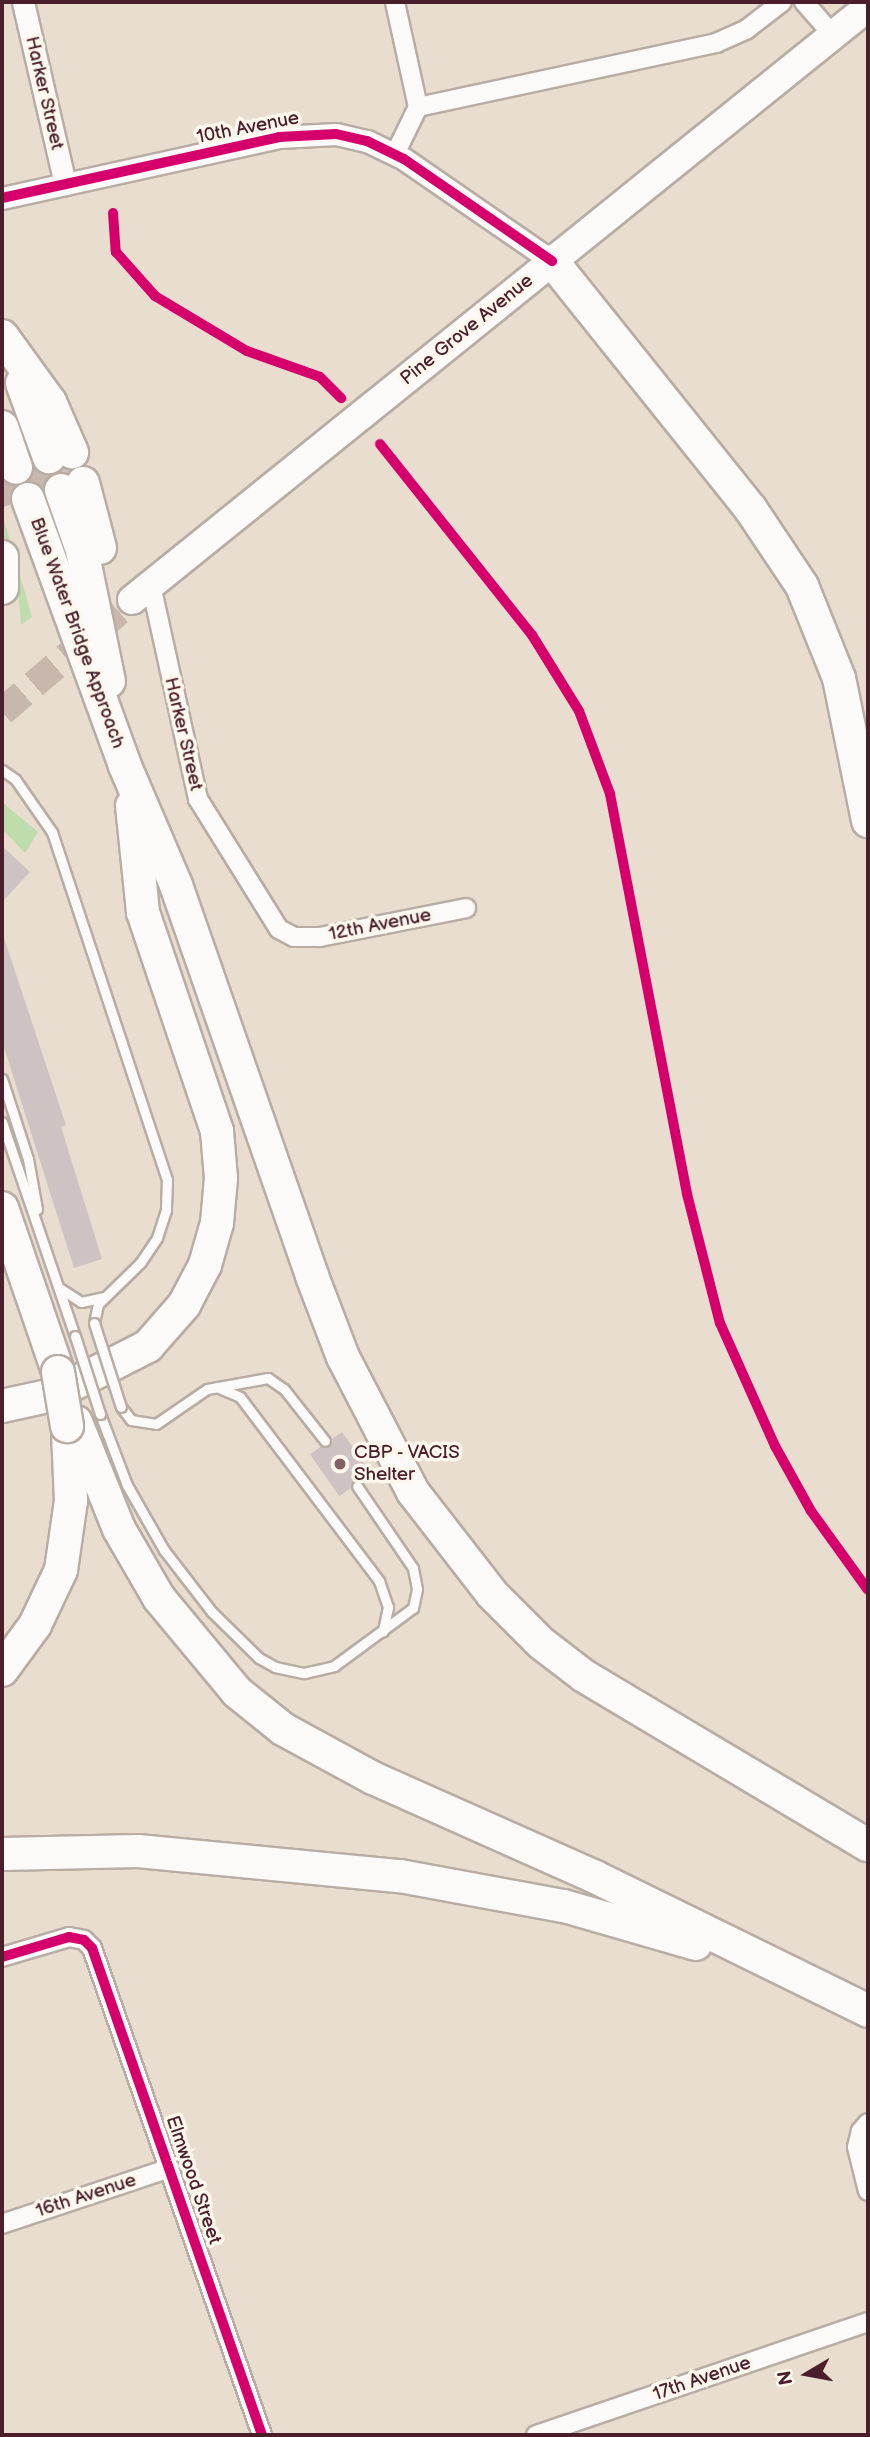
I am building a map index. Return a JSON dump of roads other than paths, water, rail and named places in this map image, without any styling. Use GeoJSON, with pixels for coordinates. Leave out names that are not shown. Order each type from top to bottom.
{"type":"FeatureCollection","features":[{"type":"Feature","properties":{"kind":"highway"},"geometry":{"type":"LineString","coordinates":[[552,261],[750,508],[802,586],[839,678],[868,821]]}},
{"type":"Feature","properties":{"kind":"highway"},"geometry":{"type":"LineString","coordinates":[[2,337],[43,460]]}},
{"type":"Feature","properties":{"kind":"highway"},"geometry":{"type":"LineString","coordinates":[[2,376],[43,460]]}},
{"type":"Feature","properties":{"kind":"highway"},"geometry":{"type":"LineString","coordinates":[[2,427],[43,460]]}},
{"type":"Feature","properties":{"kind":"highway"},"geometry":{"type":"LineString","coordinates":[[45,495],[108,591],[106,650],[111,727]]}},
{"type":"Feature","properties":{"kind":"highway"},"geometry":{"type":"LineString","coordinates":[[45,495],[109,681]]}},
{"type":"Feature","properties":{"kind":"highway","name":"Blue Water Bridge Approach"},"geometry":{"type":"LineString","coordinates":[[45,495],[111,727],[125,766]]}},
{"type":"Feature","properties":{"kind":"highway"},"geometry":{"type":"LineString","coordinates":[[2,556],[2,588]]}},
{"type":"Feature","properties":{"kind":"highway"},"geometry":{"type":"LineString","coordinates":[[2,1406],[52,1395],[148,1346],[189,1296],[205,1265],[217,1223],[221,1178],[217,1131],[143,912],[125,766]]}},
{"type":"Feature","properties":{"kind":"highway"},"geometry":{"type":"LineString","coordinates":[[125,766],[176,885],[343,1357],[408,1482],[438,1527],[516,1621],[584,1675],[868,1845]]}},
{"type":"Feature","properties":{"kind":"highway"},"geometry":{"type":"LineString","coordinates":[[2,1209],[61,1352],[103,1494],[137,1565],[159,1598],[237,1692],[283,1729],[373,1778],[595,1877],[861,2008]]}},
{"type":"Feature","properties":{"kind":"highway"},"geometry":{"type":"LineString","coordinates":[[2,1670],[40,1616],[61,1570],[81,1421]]}},
{"type":"Feature","properties":{"kind":"highway"},"geometry":{"type":"LineString","coordinates":[[2,1854],[138,1851],[257,1859],[492,1891],[645,1927],[861,2008]]}},
{"type":"Feature","properties":{"kind":"main road","name":"Pine Grove Avenue"},"geometry":{"type":"LineString","coordinates":[[141,593],[868,6]]}},
{"type":"Feature","properties":{"kind":"street","name":"Harker Street"},"geometry":{"type":"LineString","coordinates":[[23,2],[65,184]]}},
{"type":"Feature","properties":{"kind":"street"},"geometry":{"type":"LineString","coordinates":[[394,154],[418,107],[395,2]]}},
{"type":"Feature","properties":{"kind":"street"},"geometry":{"type":"LineString","coordinates":[[418,107],[716,43],[747,29],[782,2]]}},
{"type":"Feature","properties":{"kind":"street"},"geometry":{"type":"LineString","coordinates":[[804,2],[834,35]]}},
{"type":"Feature","properties":{"kind":"street","name":"10th Avenue"},"geometry":{"type":"LineString","coordinates":[[2,198],[304,134],[354,137],[394,154],[552,261]]}},
{"type":"Feature","properties":{"kind":"street","name":"Harker Street"},"geometry":{"type":"LineString","coordinates":[[141,593],[198,799],[273,921],[294,937]]}},
{"type":"Feature","properties":{"kind":"street","name":"12th Avenue"},"geometry":{"type":"LineString","coordinates":[[294,937],[320,937],[466,908]]}},
{"type":"Feature","properties":{"kind":"street","name":"Elmwood Street"},"geometry":{"type":"LineString","coordinates":[[2,1957],[55,1940],[84,1940],[100,1964],[262,2435]]}},
{"type":"Feature","properties":{"kind":"street"},"geometry":{"type":"LineString","coordinates":[[868,2123],[861,2131],[857,2147],[868,2191]]}},
{"type":"Feature","properties":{"kind":"street","name":"16th Avenue"},"geometry":{"type":"LineString","coordinates":[[2,2224],[170,2168]]}},
{"type":"Feature","properties":{"kind":"street","name":"17th Avenue"},"geometry":{"type":"LineString","coordinates":[[536,2435],[868,2322]]}},
{"type":"Feature","properties":{"kind":"lane"},"geometry":{"type":"LineString","coordinates":[[2,770],[15,779],[52,832],[165,1168],[167,1202],[157,1238],[141,1262],[94,1310],[94,1323],[121,1407],[131,1420],[156,1424],[197,1395],[257,1377],[277,1382],[325,1441]]}},
{"type":"Feature","properties":{"kind":"lane"},"geometry":{"type":"LineString","coordinates":[[2,1079],[28,1159],[40,1228]]}},
{"type":"Feature","properties":{"kind":"lane"},"geometry":{"type":"LineString","coordinates":[[2,1122],[57,1284],[61,1352]]}},
{"type":"Feature","properties":{"kind":"lane"},"geometry":{"type":"LineString","coordinates":[[57,1284],[65,1294],[80,1302],[108,1294]]}},
{"type":"Feature","properties":{"kind":"lane"},"geometry":{"type":"LineString","coordinates":[[217,1387],[240,1396],[379,1581],[388,1607],[382,1632]]}},
{"type":"Feature","properties":{"kind":"lane"},"geometry":{"type":"LineString","coordinates":[[81,1421],[127,1485],[164,1550],[212,1612],[259,1658],[289,1671],[321,1671],[348,1660],[413,1608],[416,1577],[356,1486]]}},
{"type":"Feature","properties":{"kind":"tunnel"},"geometry":{"type":"LineString","coordinates":[[33,462],[45,495]]}},
{"type":"Feature","properties":{"kind":"tunnel"},"geometry":{"type":"LineString","coordinates":[[2,482],[10,505]]}},
{"type":"Feature","properties":{"kind":"tunnel"},"geometry":{"type":"LineString","coordinates":[[2,712],[132,600]]}},
{"type":"Feature","properties":{"kind":"place","name":"CBP - VACIS Shelter"},"geometry":{"type":"Point","coordinates":[340,1464]}}]}
